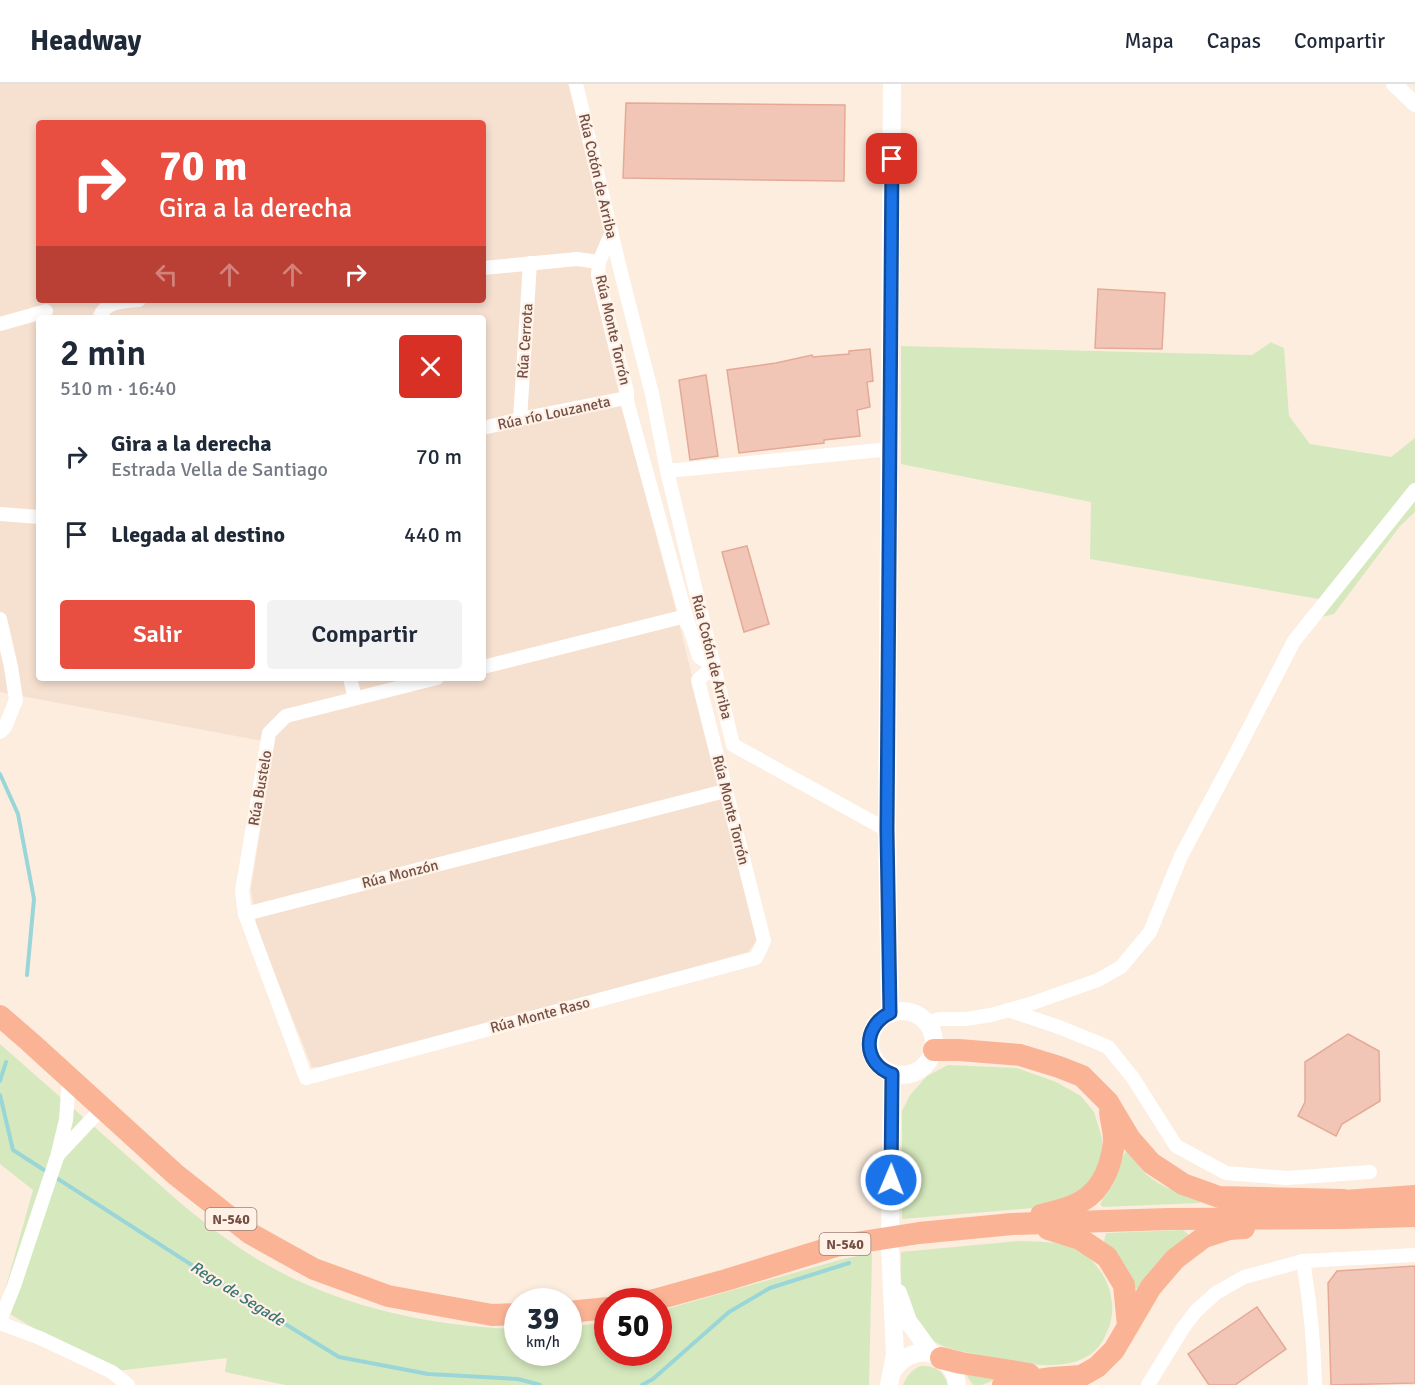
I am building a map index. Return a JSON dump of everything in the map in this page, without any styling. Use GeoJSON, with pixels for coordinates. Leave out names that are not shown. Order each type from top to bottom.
{"type":"FeatureCollection","features":[{"type":"Feature","properties":{"kind":"highway","name":"N-540"},"geometry":{"type":"LineString","coordinates":[[0,1016],[174,1174],[251,1234],[314,1269],[388,1296],[492,1315],[504,1315]]}},
{"type":"Feature","properties":{"kind":"highway"},"geometry":{"type":"LineString","coordinates":[[934,1050],[1020,1055],[1082,1076],[1108,1102],[1130,1139],[1151,1163],[1183,1184],[1219,1197],[1343,1209]]}},
{"type":"Feature","properties":{"kind":"highway"},"geometry":{"type":"LineString","coordinates":[[1012,1224],[1067,1208],[1083,1201],[1098,1188],[1110,1162],[1114,1138],[1108,1102]]}},
{"type":"Feature","properties":{"kind":"highway","name":"N-540"},"geometry":{"type":"LineString","coordinates":[[672,1295],[836,1246],[919,1233],[1012,1224],[1200,1218],[1343,1209],[1415,1196]]}},
{"type":"Feature","properties":{"kind":"highway","name":"N-540"},"geometry":{"type":"LineString","coordinates":[[1343,1209],[1415,1216]]}},
{"type":"Feature","properties":{"kind":"highway"},"geometry":{"type":"LineString","coordinates":[[1003,1385],[1081,1376],[1097,1367],[1114,1350],[1150,1287],[1175,1259],[1204,1237],[1229,1229],[1280,1226],[1343,1209]]}},
{"type":"Feature","properties":{"kind":"highway"},"geometry":{"type":"LineString","coordinates":[[1035,1224],[1080,1239],[1107,1257],[1124,1285],[1128,1326]]}},
{"type":"Feature","properties":{"kind":"highway"},"geometry":{"type":"LineString","coordinates":[[937,1356],[962,1363],[1052,1378]]}},
{"type":"Feature","properties":{"kind":"main road"},"geometry":{"type":"LineString","coordinates":[[890,1013],[887,830],[892,84]]}},
{"type":"Feature","properties":{"kind":"main road"},"geometry":{"type":"LineString","coordinates":[[902,1010],[921,1016],[928,1023],[933,1032],[934,1050],[924,1067],[906,1076],[886,1072],[878,1066],[869,1049],[869,1040],[876,1022],[890,1013],[902,1010]]}},
{"type":"Feature","properties":{"kind":"main road"},"geometry":{"type":"LineString","coordinates":[[891,1378],[895,1355],[891,1273],[892,1074]]}},
{"type":"Feature","properties":{"kind":"main road"},"geometry":{"type":"LineString","coordinates":[[891,1273],[908,1321],[937,1356],[954,1371],[959,1383]]}},
{"type":"Feature","properties":{"kind":"main road"},"geometry":{"type":"LineString","coordinates":[[891,1378],[899,1362],[909,1356],[920,1352],[937,1356]]}},
{"type":"Feature","properties":{"kind":"street","name":"Rúa Cotón de Arriba"},"geometry":{"type":"LineString","coordinates":[[576,84],[734,745],[887,830]]}},
{"type":"Feature","properties":{"kind":"street"},"geometry":{"type":"LineString","coordinates":[[1394,84],[1415,104]]}},
{"type":"Feature","properties":{"kind":"street","name":"Rúa Monte Torrón"},"geometry":{"type":"LineString","coordinates":[[612,234],[600,264],[627,398],[699,657],[714,666]]}},
{"type":"Feature","properties":{"kind":"street"},"geometry":{"type":"LineString","coordinates":[[486,268],[577,259],[620,269]]}},
{"type":"Feature","properties":{"kind":"street","name":"Rúa Cerrota"},"geometry":{"type":"LineString","coordinates":[[520,418],[530,263]]}},
{"type":"Feature","properties":{"kind":"street","name":"Rúa Cotón de Arriba"},"geometry":{"type":"LineString","coordinates":[[600,264],[620,269]]}},
{"type":"Feature","properties":{"kind":"street"},"geometry":{"type":"LineString","coordinates":[[100,315],[102,311],[115,303]]}},
{"type":"Feature","properties":{"kind":"street"},"geometry":{"type":"LineString","coordinates":[[0,324],[46,311]]}},
{"type":"Feature","properties":{"kind":"street","name":"Rúa Monte Torrón"},"geometry":{"type":"LineString","coordinates":[[636,384],[644,384],[651,394],[647,406],[640,409],[632,407],[627,398],[632,385],[636,384]]}},
{"type":"Feature","properties":{"kind":"street","name":"Rúa río Louzaneta"},"geometry":{"type":"LineString","coordinates":[[486,427],[520,418],[627,398]]}},
{"type":"Feature","properties":{"kind":"street"},"geometry":{"type":"LineString","coordinates":[[667,471],[890,449]]}},
{"type":"Feature","properties":{"kind":"street"},"geometry":{"type":"LineString","coordinates":[[928,1023],[940,1019],[966,1019],[991,1015],[1040,1001],[1098,980],[1121,967],[1150,932],[1181,856],[1294,640],[1415,490]]}},
{"type":"Feature","properties":{"kind":"street"},"geometry":{"type":"LineString","coordinates":[[0,514],[36,517]]}},
{"type":"Feature","properties":{"kind":"street","name":"Rúa Monte Torrón"},"geometry":{"type":"LineString","coordinates":[[686,616],[698,680],[764,941]]}},
{"type":"Feature","properties":{"kind":"street"},"geometry":{"type":"LineString","coordinates":[[486,666],[686,616]]}},
{"type":"Feature","properties":{"kind":"street"},"geometry":{"type":"LineString","coordinates":[[0,619],[16,700],[5,727],[0,732]]}},
{"type":"Feature","properties":{"kind":"street"},"geometry":{"type":"LineString","coordinates":[[698,680],[714,666]]}},
{"type":"Feature","properties":{"kind":"street"},"geometry":{"type":"LineString","coordinates":[[351,681],[355,698]]}},
{"type":"Feature","properties":{"kind":"street","name":"Rúa Bustelo"},"geometry":{"type":"LineString","coordinates":[[244,914],[242,891],[269,733],[286,716],[425,681]]}},
{"type":"Feature","properties":{"kind":"street","name":"Rúa Monzón"},"geometry":{"type":"LineString","coordinates":[[244,914],[725,791]]}},
{"type":"Feature","properties":{"kind":"street","name":"Rúa Monte Raso"},"geometry":{"type":"LineString","coordinates":[[244,914],[306,1078],[756,958],[764,941]]}},
{"type":"Feature","properties":{"kind":"street"},"geometry":{"type":"LineString","coordinates":[[1008,1010],[1108,1047],[1133,1078],[1176,1146],[1226,1173],[1287,1178],[1370,1172]]}},
{"type":"Feature","properties":{"kind":"street"},"geometry":{"type":"LineString","coordinates":[[69,1078],[66,1120],[57,1157],[0,1322],[112,1372],[128,1385]]}},
{"type":"Feature","properties":{"kind":"street"},"geometry":{"type":"LineString","coordinates":[[57,1157],[102,1108]]}},
{"type":"Feature","properties":{"kind":"street"},"geometry":{"type":"LineString","coordinates":[[1148,1385],[1196,1311],[1216,1293],[1244,1276],[1303,1261],[1415,1255]]}},
{"type":"Feature","properties":{"kind":"street"},"geometry":{"type":"LineString","coordinates":[[1303,1261],[1308,1291],[1315,1385]]}},
{"type":"Feature","properties":{"kind":"shaded area"},"geometry":{"type":"Polygon","coordinates":[[[0,84],[568,84],[608,239],[591,273],[616,382],[676,611],[757,940],[748,952],[327,1068],[312,1067],[257,929],[251,889],[274,743],[0,692],[0,84]]]}},
{"type":"Feature","properties":{"kind":"green space"},"geometry":{"type":"Polygon","coordinates":[[[1270,342],[1284,348],[1289,416],[1310,444],[1391,457],[1415,438],[1415,512],[1400,526],[1334,614],[1314,619],[1319,599],[1090,559],[1091,502],[901,464],[901,346],[1252,355],[1270,342]]]}},
{"type":"Feature","properties":{"kind":"green space"},"geometry":{"type":"Polygon","coordinates":[[[0,1044],[178,1200],[224,1237],[257,1259],[318,1289],[350,1301],[416,1318],[504,1328],[504,1366],[582,1366],[582,1325],[594,1324],[594,1366],[672,1366],[672,1307],[843,1259],[872,1253],[869,1385],[285,1385],[225,1372],[227,1358],[107,1372],[0,1308],[33,1190],[0,1164],[0,1044]]]}},
{"type":"Feature","properties":{"kind":"green space"},"geometry":{"type":"Polygon","coordinates":[[[948,1065],[1017,1068],[1056,1082],[1081,1096],[1094,1112],[1102,1138],[1102,1158],[1088,1184],[1063,1203],[1033,1208],[902,1219],[902,1111],[910,1095],[927,1076],[948,1065]]]}},
{"type":"Feature","properties":{"kind":"green space"},"geometry":{"type":"Polygon","coordinates":[[[1128,1149],[1147,1175],[1200,1203],[1103,1207],[1100,1204],[1114,1182],[1121,1160],[1128,1149]]]}},
{"type":"Feature","properties":{"kind":"green space"},"geometry":{"type":"Polygon","coordinates":[[[1183,1230],[1189,1235],[1137,1289],[1132,1287],[1104,1242],[1106,1233],[1183,1230]]]}},
{"type":"Feature","properties":{"kind":"green space"},"geometry":{"type":"Polygon","coordinates":[[[1019,1241],[1049,1242],[1070,1247],[1087,1257],[1103,1275],[1111,1297],[1111,1321],[1102,1341],[1091,1354],[1066,1364],[1036,1365],[1007,1360],[943,1346],[932,1340],[919,1324],[902,1289],[901,1252],[1019,1241]]]}},
{"type":"Feature","properties":{"kind":"green space"},"geometry":{"type":"Polygon","coordinates":[[[920,1366],[938,1370],[948,1385],[903,1385],[910,1374],[920,1366]]]}},
{"type":"Feature","properties":{"kind":"green space"},"geometry":{"type":"Polygon","coordinates":[[[963,1370],[1001,1377],[982,1385],[973,1385],[963,1370]]]}},
{"type":"Feature","properties":{"kind":"building"},"geometry":{"type":"Polygon","coordinates":[[[626,103],[845,105],[844,181],[623,178],[626,103]]]}},
{"type":"Feature","properties":{"kind":"building"},"geometry":{"type":"Polygon","coordinates":[[[1098,289],[1165,293],[1162,349],[1095,348],[1098,289]]]}},
{"type":"Feature","properties":{"kind":"building"},"geometry":{"type":"Polygon","coordinates":[[[870,349],[873,381],[867,382],[870,407],[857,410],[860,436],[824,440],[824,443],[739,453],[727,370],[812,355],[813,357],[849,354],[849,351],[870,349]]]}},
{"type":"Feature","properties":{"kind":"building"},"geometry":{"type":"Polygon","coordinates":[[[706,375],[718,456],[690,460],[679,380],[706,375]]]}},
{"type":"Feature","properties":{"kind":"building"},"geometry":{"type":"Polygon","coordinates":[[[747,546],[769,624],[744,632],[722,552],[747,546]]]}},
{"type":"Feature","properties":{"kind":"building"},"geometry":{"type":"Polygon","coordinates":[[[1348,1034],[1379,1051],[1380,1101],[1342,1124],[1336,1136],[1298,1116],[1305,1102],[1305,1062],[1348,1034]]]}},
{"type":"Feature","properties":{"kind":"building"},"geometry":{"type":"Polygon","coordinates":[[[1415,1266],[1415,1383],[1331,1385],[1328,1283],[1337,1271],[1415,1266]]]}},
{"type":"Feature","properties":{"kind":"building"},"geometry":{"type":"Polygon","coordinates":[[[1257,1307],[1286,1349],[1235,1385],[1209,1385],[1188,1354],[1257,1307]]]}},
{"type":"Feature","properties":{"kind":"waterway","name":"Rego de Segade"},"geometry":{"type":"LineString","coordinates":[[0,774],[18,814],[34,899],[27,975]]}},
{"type":"Feature","properties":{"kind":"waterway","name":"Rego de Segade"},"geometry":{"type":"LineString","coordinates":[[0,1081],[6,1062]]}},
{"type":"Feature","properties":{"kind":"waterway","name":"Rego de Segade"},"geometry":{"type":"LineString","coordinates":[[0,1095],[13,1150],[339,1357],[428,1374],[518,1379],[540,1385]]}},
{"type":"Feature","properties":{"kind":"waterway"},"geometry":{"type":"LineString","coordinates":[[642,1385],[653,1379],[729,1312],[770,1288],[849,1263]]}},
{"type":"Feature","properties":{"kind":"route"},"geometry":{"type":"LineString","coordinates":[[891,1180],[892,1074],[878,1066],[869,1049],[869,1040],[876,1022],[890,1013],[887,830],[892,159]]}}]}
